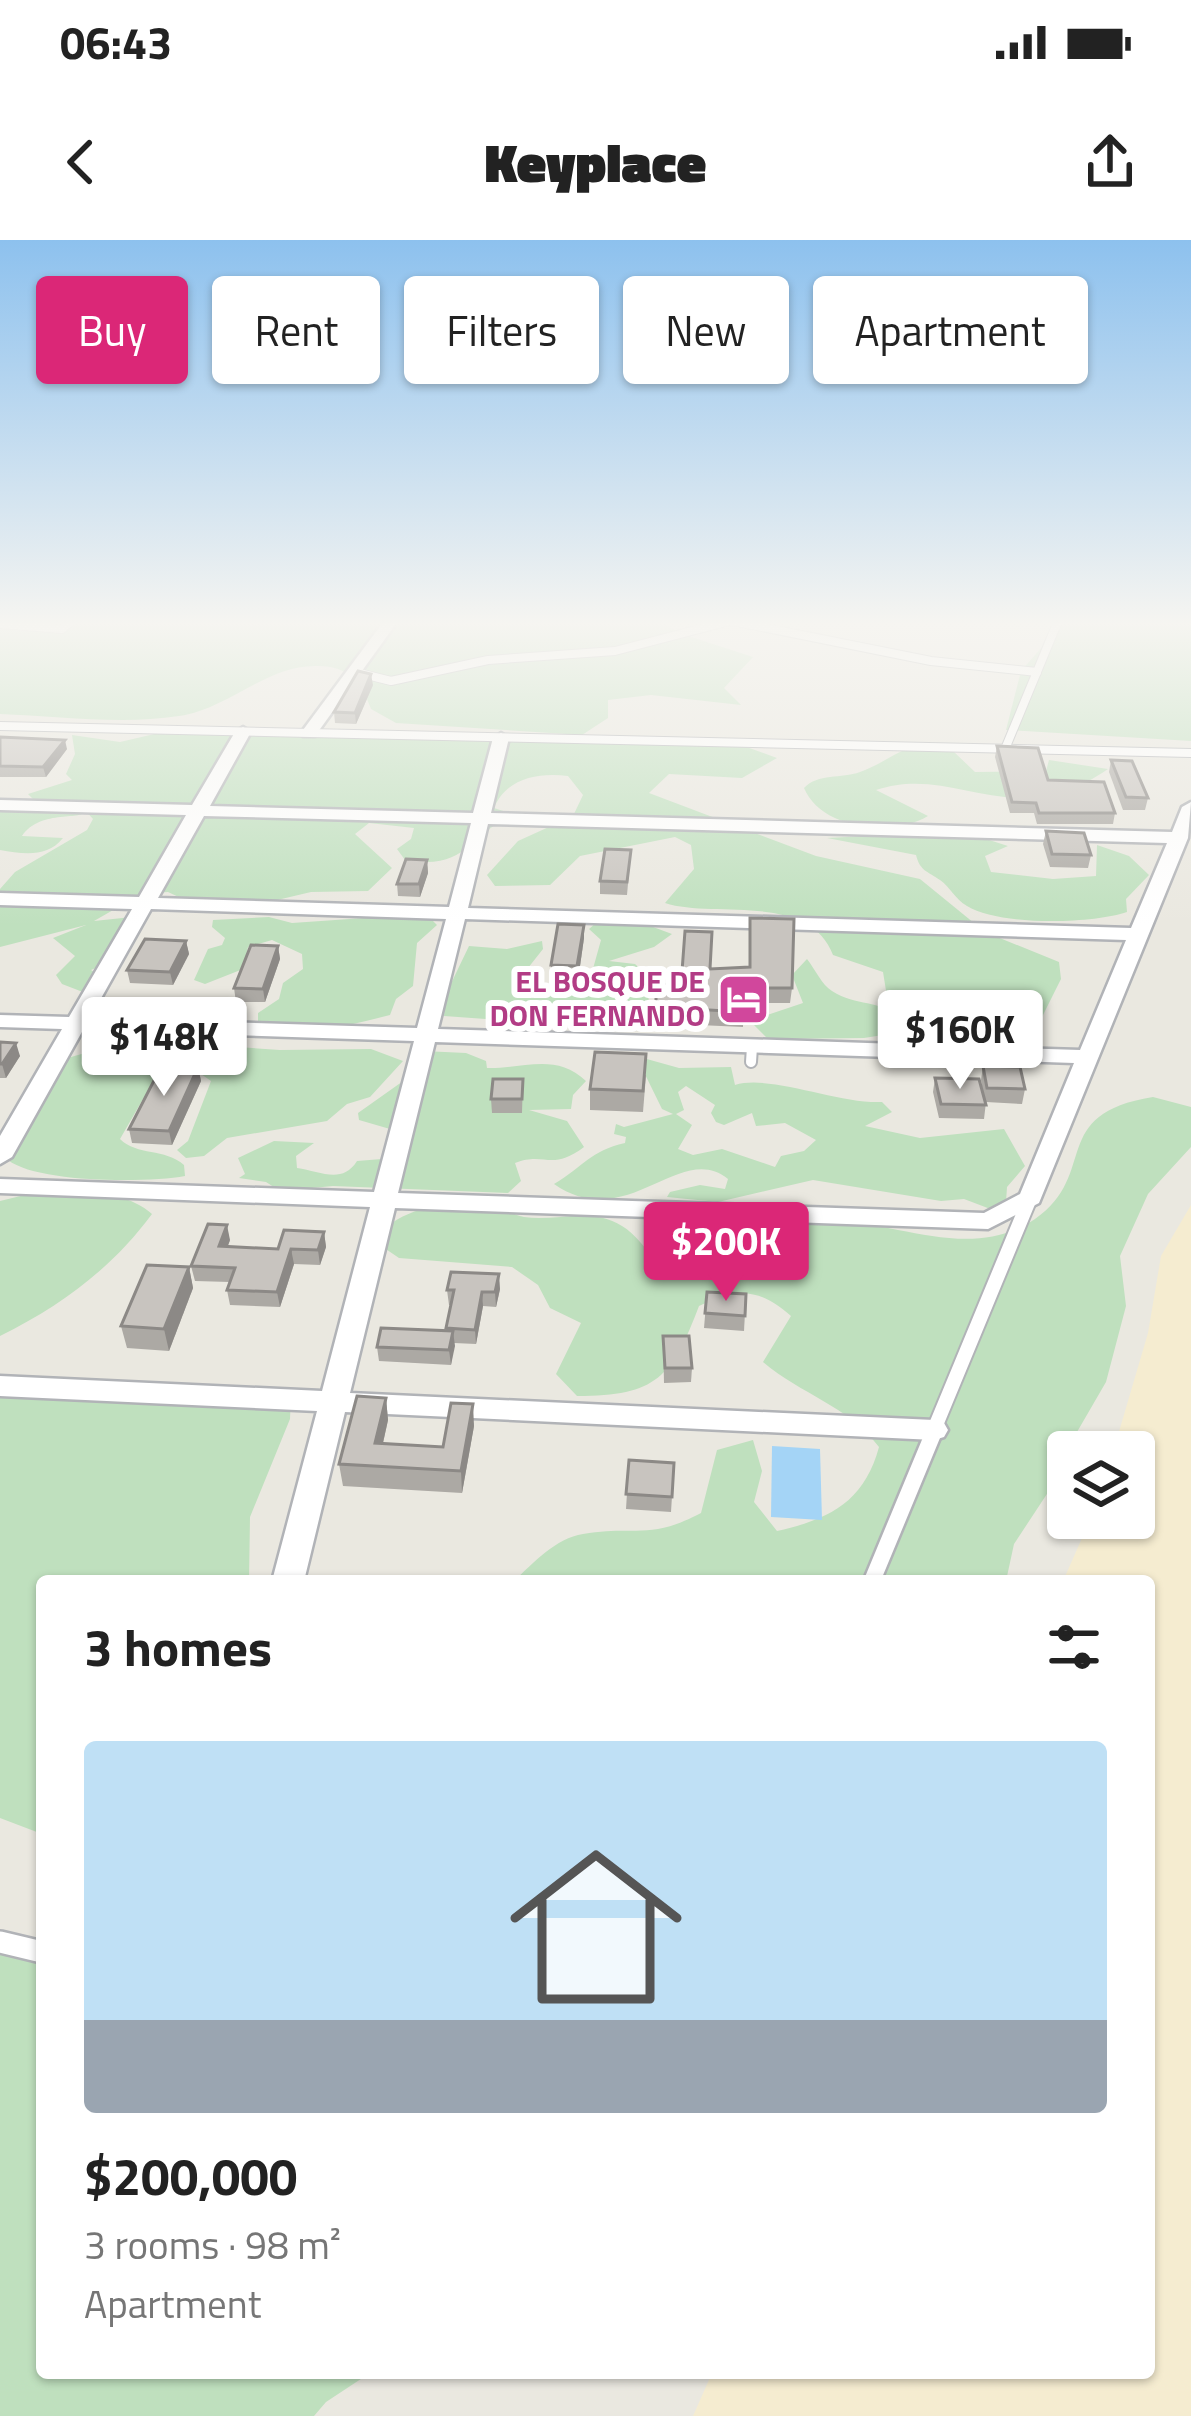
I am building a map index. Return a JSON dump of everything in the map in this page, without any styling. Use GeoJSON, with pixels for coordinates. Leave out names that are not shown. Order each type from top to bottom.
{"type":"FeatureCollection","features":[{"type":"Feature","properties":{"kind":"street"},"geometry":{"type":"LineString","coordinates":[[309,734],[317,723]]}},
{"type":"Feature","properties":{"kind":"street"},"geometry":{"type":"LineString","coordinates":[[0,1157],[243,732]]}},
{"type":"Feature","properties":{"kind":"street"},"geometry":{"type":"LineString","coordinates":[[290,1575],[501,738]]}},
{"type":"Feature","properties":{"kind":"street"},"geometry":{"type":"LineString","coordinates":[[0,805],[1179,838]]}},
{"type":"Feature","properties":{"kind":"street"},"geometry":{"type":"LineString","coordinates":[[0,1186],[968,1223],[1005,1216],[1030,1198],[1191,807]]}},
{"type":"Feature","properties":{"kind":"street"},"geometry":{"type":"LineString","coordinates":[[0,899],[1139,934]]}},
{"type":"Feature","properties":{"kind":"street"},"geometry":{"type":"LineString","coordinates":[[0,1021],[72,1031]]}},
{"type":"Feature","properties":{"kind":"street"},"geometry":{"type":"LineString","coordinates":[[0,1035],[72,1031],[1084,1065]]}},
{"type":"Feature","properties":{"kind":"street"},"geometry":{"type":"LineString","coordinates":[[0,1386],[934,1430]]}},
{"type":"Feature","properties":{"kind":"lane"},"geometry":{"type":"LineString","coordinates":[[1005,749],[1016,723]]}},
{"type":"Feature","properties":{"kind":"lane"},"geometry":{"type":"LineString","coordinates":[[0,727],[1191,753]]}},
{"type":"Feature","properties":{"kind":"lane"},"geometry":{"type":"LineString","coordinates":[[874,1575],[1030,1198]]}},
{"type":"Feature","properties":{"kind":"lane"},"geometry":{"type":"LineString","coordinates":[[0,1942],[36,1951]]}},
{"type":"Feature","properties":{"kind":"green space"},"geometry":{"type":"Polygon","coordinates":[[[395,723],[601,723],[582,735],[395,723]]]}},
{"type":"Feature","properties":{"kind":"green space"},"geometry":{"type":"Polygon","coordinates":[[[1008,723],[1191,723],[1191,741],[1006,730],[1008,723]]]}},
{"type":"Feature","properties":{"kind":"green space"},"geometry":{"type":"Polygon","coordinates":[[[377,730],[466,739],[741,745],[777,758],[742,778],[669,774],[649,793],[816,856],[920,879],[985,932],[1059,962],[1061,979],[1039,1023],[1022,1036],[990,1035],[960,1026],[930,1029],[888,1003],[883,972],[833,955],[821,935],[803,922],[758,911],[665,903],[694,869],[691,845],[675,837],[580,856],[550,885],[495,886],[487,875],[518,841],[573,816],[583,795],[568,776],[557,775],[535,776],[515,784],[494,808],[515,815],[443,860],[405,860],[397,849],[411,839],[414,828],[369,823],[355,834],[392,868],[368,891],[311,892],[231,911],[204,909],[168,892],[141,894],[94,921],[132,917],[110,962],[91,970],[99,975],[88,994],[62,984],[56,975],[75,956],[53,938],[86,925],[0,947],[0,889],[15,872],[87,830],[93,819],[85,810],[30,827],[22,836],[63,838],[42,852],[0,850],[0,809],[37,803],[28,794],[72,780],[66,774],[75,754],[72,735],[120,742],[163,732],[306,735],[377,730]]]}},
{"type":"Feature","properties":{"kind":"green space"},"geometry":{"type":"Polygon","coordinates":[[[923,743],[953,751],[975,772],[1046,771],[1049,760],[1108,769],[1074,788],[1043,796],[1014,798],[905,784],[876,790],[928,816],[896,827],[841,821],[825,813],[804,788],[823,778],[860,772],[923,743]]]}},
{"type":"Feature","properties":{"kind":"green space"},"geometry":{"type":"Polygon","coordinates":[[[961,831],[1008,846],[985,856],[991,872],[1053,879],[1096,876],[1097,845],[1129,856],[1149,875],[1126,899],[1127,912],[1069,921],[1022,920],[967,906],[922,868],[916,855],[827,838],[961,831]]]}},
{"type":"Feature","properties":{"kind":"green space"},"geometry":{"type":"Polygon","coordinates":[[[393,916],[431,919],[437,925],[417,943],[413,986],[396,999],[390,1015],[306,1031],[258,1022],[258,1013],[279,999],[283,983],[303,969],[302,954],[272,940],[248,947],[243,969],[205,984],[194,980],[208,949],[222,945],[225,938],[212,927],[213,920],[269,917],[292,923],[393,916]]]}},
{"type":"Feature","properties":{"kind":"green space"},"geometry":{"type":"Polygon","coordinates":[[[596,923],[645,924],[672,934],[654,947],[609,961],[635,964],[647,975],[650,1021],[643,1030],[444,1016],[445,996],[469,946],[507,949],[542,941],[543,949],[528,968],[534,975],[563,990],[589,983],[601,940],[589,929],[596,923]]]}},
{"type":"Feature","properties":{"kind":"green space"},"geometry":{"type":"Polygon","coordinates":[[[807,959],[832,991],[892,1012],[908,1031],[864,1038],[768,1039],[754,1025],[755,1019],[803,1003],[792,975],[807,959]]]}},
{"type":"Feature","properties":{"kind":"green space"},"geometry":{"type":"Polygon","coordinates":[[[120,1043],[280,1050],[371,1049],[403,1061],[370,1097],[347,1104],[327,1121],[227,1138],[204,1156],[186,1158],[177,1150],[188,1141],[211,1081],[201,1074],[170,1072],[143,1099],[120,1139],[176,1160],[184,1165],[185,1176],[145,1180],[67,1177],[22,1168],[8,1160],[7,1151],[47,1095],[64,1059],[120,1043]]]}},
{"type":"Feature","properties":{"kind":"green space"},"geometry":{"type":"Polygon","coordinates":[[[423,1051],[466,1053],[486,1061],[487,1068],[551,1064],[575,1072],[586,1081],[573,1095],[571,1109],[529,1110],[567,1121],[584,1147],[556,1160],[515,1163],[521,1181],[508,1193],[333,1186],[280,1191],[266,1182],[239,1178],[245,1174],[238,1158],[274,1141],[314,1143],[296,1156],[297,1168],[322,1173],[337,1175],[357,1161],[382,1159],[396,1144],[390,1129],[359,1120],[358,1113],[406,1079],[405,1069],[423,1051]]]}},
{"type":"Feature","properties":{"kind":"green space"},"geometry":{"type":"Polygon","coordinates":[[[636,1056],[679,1068],[731,1067],[735,1085],[767,1083],[882,1102],[892,1112],[865,1126],[920,1138],[1004,1129],[1025,1166],[1007,1187],[1006,1202],[993,1210],[964,1199],[941,1201],[813,1180],[718,1202],[667,1197],[670,1192],[700,1185],[725,1189],[728,1179],[710,1170],[691,1170],[605,1199],[580,1197],[554,1184],[595,1155],[625,1143],[626,1137],[614,1134],[616,1124],[624,1127],[673,1114],[662,1109],[636,1056]],[[686,1086],[678,1092],[684,1110],[676,1114],[692,1125],[678,1149],[693,1155],[722,1149],[775,1167],[781,1156],[804,1151],[816,1140],[785,1123],[756,1126],[752,1113],[724,1125],[711,1113],[715,1105],[686,1086]]]}},
{"type":"Feature","properties":{"kind":"green space"},"geometry":{"type":"Polygon","coordinates":[[[1153,1097],[1191,1107],[1191,1147],[1148,1194],[1120,1256],[1126,1306],[1106,1382],[1078,1431],[1047,1431],[1047,1494],[1014,1544],[1007,1575],[521,1575],[573,1536],[654,1530],[701,1513],[717,1450],[753,1440],[762,1471],[754,1502],[777,1531],[813,1521],[842,1505],[864,1482],[879,1447],[839,1410],[763,1362],[791,1316],[769,1300],[736,1293],[699,1306],[680,1350],[658,1378],[626,1392],[577,1396],[556,1374],[581,1323],[550,1308],[538,1285],[512,1267],[399,1258],[374,1241],[384,1229],[425,1208],[457,1204],[493,1206],[524,1217],[598,1217],[622,1226],[662,1265],[687,1272],[722,1267],[812,1221],[986,1238],[1035,1219],[1054,1202],[1086,1131],[1120,1105],[1153,1097]]]}},
{"type":"Feature","properties":{"kind":"green space"},"geometry":{"type":"Polygon","coordinates":[[[33,1193],[111,1195],[152,1214],[84,1284],[0,1336],[0,1201],[33,1193]]]}},
{"type":"Feature","properties":{"kind":"green space"},"geometry":{"type":"Polygon","coordinates":[[[0,1392],[291,1395],[290,1419],[250,1517],[249,1575],[36,1575],[36,1832],[0,1818],[0,1392]]]}},
{"type":"Feature","properties":{"kind":"green space"},"geometry":{"type":"Polygon","coordinates":[[[0,1943],[36,1963],[36,2379],[361,2379],[314,2416],[0,2416],[0,1943]]]}},
{"type":"Feature","properties":{"kind":"sand"},"geometry":{"type":"Polygon","coordinates":[[[1191,1205],[1191,2416],[693,2416],[709,2379],[1155,2379],[1155,1575],[1066,1575],[1082,1539],[1155,1539],[1155,1431],[1119,1431],[1148,1333],[1161,1256],[1191,1205]]]}},
{"type":"Feature","properties":{"kind":"water"},"geometry":{"type":"Polygon","coordinates":[[[772,1446],[820,1449],[822,1520],[771,1517],[772,1446]]]}},
{"type":"Feature","properties":{"kind":"building"},"geometry":{"type":"Polygon","coordinates":[[[0,737],[65,740],[43,767],[0,766],[0,737]]]}},
{"type":"Feature","properties":{"kind":"building"},"geometry":{"type":"Polygon","coordinates":[[[997,746],[1038,748],[1048,780],[1104,782],[1115,813],[1039,813],[1036,803],[1012,802],[997,746]]]}},
{"type":"Feature","properties":{"kind":"building"},"geometry":{"type":"Polygon","coordinates":[[[1111,760],[1132,761],[1148,798],[1126,797],[1111,760]]]}},
{"type":"Feature","properties":{"kind":"building"},"geometry":{"type":"Polygon","coordinates":[[[1046,831],[1084,833],[1091,855],[1052,854],[1046,831]]]}},
{"type":"Feature","properties":{"kind":"building"},"geometry":{"type":"Polygon","coordinates":[[[605,849],[631,850],[627,882],[600,881],[605,849]]]}},
{"type":"Feature","properties":{"kind":"building"},"geometry":{"type":"Polygon","coordinates":[[[406,859],[427,860],[419,884],[397,884],[406,859]]]}},
{"type":"Feature","properties":{"kind":"building"},"geometry":{"type":"Polygon","coordinates":[[[750,918],[794,919],[792,988],[741,988],[744,1012],[656,1007],[656,985],[681,985],[685,931],[712,932],[710,969],[750,967],[750,918]]]}},
{"type":"Feature","properties":{"kind":"building"},"geometry":{"type":"Polygon","coordinates":[[[558,924],[584,925],[577,966],[551,965],[558,924]]]}},
{"type":"Feature","properties":{"kind":"building"},"geometry":{"type":"Polygon","coordinates":[[[145,939],[186,941],[170,972],[127,970],[145,939]]]}},
{"type":"Feature","properties":{"kind":"building"},"geometry":{"type":"Polygon","coordinates":[[[251,945],[278,946],[263,989],[234,988],[251,945]]]}},
{"type":"Feature","properties":{"kind":"building"},"geometry":{"type":"Polygon","coordinates":[[[0,1042],[16,1043],[2,1064],[0,1064],[0,1042]]]}},
{"type":"Feature","properties":{"kind":"building"},"geometry":{"type":"Polygon","coordinates":[[[595,1052],[646,1054],[643,1091],[590,1089],[595,1052]]]}},
{"type":"Feature","properties":{"kind":"building"},"geometry":{"type":"Polygon","coordinates":[[[162,1065],[198,1067],[169,1131],[129,1129],[162,1065]]]}},
{"type":"Feature","properties":{"kind":"building"},"geometry":{"type":"Polygon","coordinates":[[[983,1066],[1020,1067],[1025,1089],[987,1088],[983,1066]]]}},
{"type":"Feature","properties":{"kind":"building"},"geometry":{"type":"Polygon","coordinates":[[[935,1078],[979,1079],[986,1105],[941,1104],[935,1078]]]}},
{"type":"Feature","properties":{"kind":"building"},"geometry":{"type":"Polygon","coordinates":[[[493,1079],[523,1079],[522,1099],[491,1099],[493,1079]]]}},
{"type":"Feature","properties":{"kind":"building"},"geometry":{"type":"Polygon","coordinates":[[[665,1220],[726,1223],[726,1245],[663,1242],[665,1220]]]}},
{"type":"Feature","properties":{"kind":"building"},"geometry":{"type":"Polygon","coordinates":[[[208,1224],[227,1225],[219,1246],[278,1249],[284,1230],[324,1232],[318,1250],[291,1249],[277,1292],[227,1290],[235,1268],[191,1266],[208,1224]]]}},
{"type":"Feature","properties":{"kind":"building"},"geometry":{"type":"Polygon","coordinates":[[[147,1265],[189,1267],[164,1329],[121,1326],[147,1265]]]}},
{"type":"Feature","properties":{"kind":"building"},"geometry":{"type":"Polygon","coordinates":[[[451,1272],[499,1274],[495,1292],[482,1292],[475,1330],[446,1328],[454,1290],[447,1290],[451,1272]]]}},
{"type":"Feature","properties":{"kind":"building"},"geometry":{"type":"Polygon","coordinates":[[[707,1292],[746,1294],[745,1316],[705,1313],[707,1292]]]}},
{"type":"Feature","properties":{"kind":"building"},"geometry":{"type":"Polygon","coordinates":[[[381,1328],[453,1331],[449,1350],[377,1347],[381,1328]]]}},
{"type":"Feature","properties":{"kind":"building"},"geometry":{"type":"Polygon","coordinates":[[[663,1336],[689,1336],[692,1368],[665,1368],[663,1336]]]}},
{"type":"Feature","properties":{"kind":"building"},"geometry":{"type":"Polygon","coordinates":[[[357,1396],[386,1398],[375,1443],[443,1447],[451,1403],[473,1404],[461,1471],[339,1464],[357,1396]]]}},
{"type":"Feature","properties":{"kind":"building"},"geometry":{"type":"Polygon","coordinates":[[[629,1460],[674,1463],[672,1497],[626,1494],[629,1460]]]}},
{"type":"Feature","properties":{"kind":"place","name":"EL BOSQUE DE DON FERNANDO"},"geometry":{"type":"Point","coordinates":[744,999]}}]}
